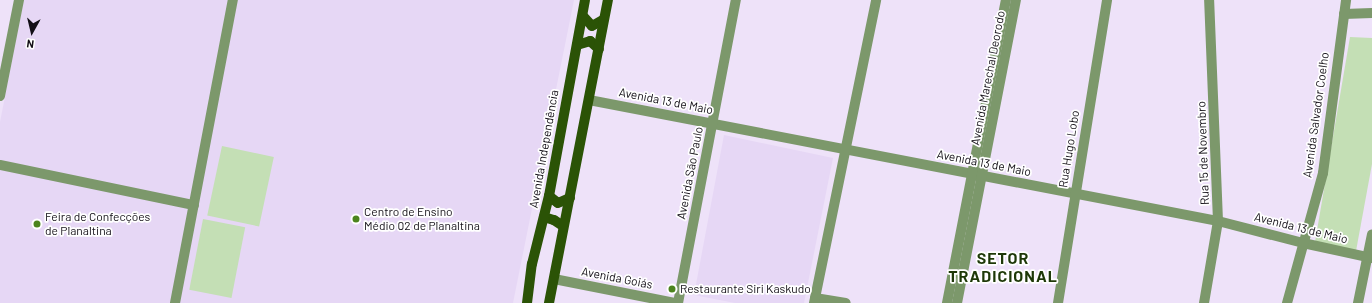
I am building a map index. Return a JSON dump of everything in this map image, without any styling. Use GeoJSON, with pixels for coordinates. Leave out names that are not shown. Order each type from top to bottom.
{"type":"FeatureCollection","features":[{"type":"Feature","properties":{"kind":"main road","name":"Avenida Independência"},"geometry":{"type":"LineString","coordinates":[[527,303],[533,259],[549,196],[554,155],[585,0]]}},
{"type":"Feature","properties":{"kind":"main road"},"geometry":{"type":"LineString","coordinates":[[549,303],[608,0]]}},
{"type":"Feature","properties":{"kind":"main road"},"geometry":{"type":"LineString","coordinates":[[583,16],[592,26],[603,20]]}},
{"type":"Feature","properties":{"kind":"main road"},"geometry":{"type":"LineString","coordinates":[[577,45],[590,41],[599,49]]}},
{"type":"Feature","properties":{"kind":"main road"},"geometry":{"type":"LineString","coordinates":[[549,196],[558,203],[570,198]]}},
{"type":"Feature","properties":{"kind":"main road"},"geometry":{"type":"LineString","coordinates":[[544,217],[554,220],[563,226]]}},
{"type":"Feature","properties":{"kind":"street"},"geometry":{"type":"LineString","coordinates":[[0,96],[19,0]]}},
{"type":"Feature","properties":{"kind":"street"},"geometry":{"type":"LineString","coordinates":[[175,303],[232,0]]}},
{"type":"Feature","properties":{"kind":"street","name":"Avenida São Paulo"},"geometry":{"type":"LineString","coordinates":[[678,303],[736,0]]}},
{"type":"Feature","properties":{"kind":"street"},"geometry":{"type":"LineString","coordinates":[[846,303],[814,300],[876,0]]}},
{"type":"Feature","properties":{"kind":"street","name":"Avenida Marechal Deorodo"},"geometry":{"type":"LineString","coordinates":[[957,303],[1006,0]]}},
{"type":"Feature","properties":{"kind":"street","name":"Avenida Marechal Deorodo"},"geometry":{"type":"LineString","coordinates":[[947,303],[1016,0]]}},
{"type":"Feature","properties":{"kind":"street","name":"Rua Hugo Lobo"},"geometry":{"type":"LineString","coordinates":[[1058,303],[1107,0]]}},
{"type":"Feature","properties":{"kind":"street","name":"Rua 15 de Novembro"},"geometry":{"type":"LineString","coordinates":[[1204,303],[1218,221],[1209,0]]}},
{"type":"Feature","properties":{"kind":"street","name":"Avenida Salvador Coelho"},"geometry":{"type":"LineString","coordinates":[[1287,303],[1323,173],[1346,0]]}},
{"type":"Feature","properties":{"kind":"street"},"geometry":{"type":"LineString","coordinates":[[1344,14],[1372,13]]}},
{"type":"Feature","properties":{"kind":"street","name":"Avenida 13 de Maio"},"geometry":{"type":"LineString","coordinates":[[589,100],[1218,221],[1303,243],[1370,258]]}},
{"type":"Feature","properties":{"kind":"street"},"geometry":{"type":"LineString","coordinates":[[0,165],[194,205]]}},
{"type":"Feature","properties":{"kind":"street"},"geometry":{"type":"LineString","coordinates":[[1358,303],[1370,258],[1372,234]]}},
{"type":"Feature","properties":{"kind":"street","name":"Avenida Goiás"},"geometry":{"type":"LineString","coordinates":[[554,279],[675,303]]}},
{"type":"Feature","properties":{"kind":"shaded area"},"geometry":{"type":"Polygon","coordinates":[[[24,0],[574,0],[513,303],[0,303],[0,122],[24,0]]]}},
{"type":"Feature","properties":{"kind":"shaded area"},"geometry":{"type":"Polygon","coordinates":[[[724,135],[833,158],[804,303],[735,303],[694,295],[724,135]]]}},
{"type":"Feature","properties":{"kind":"green space"},"geometry":{"type":"Polygon","coordinates":[[[1350,37],[1372,38],[1372,164],[1356,251],[1315,242],[1350,37]]]}},
{"type":"Feature","properties":{"kind":"green space"},"geometry":{"type":"Polygon","coordinates":[[[222,146],[274,157],[259,226],[207,215],[222,146]]]}},
{"type":"Feature","properties":{"kind":"green space"},"geometry":{"type":"Polygon","coordinates":[[[203,219],[245,227],[231,298],[189,290],[203,219]]]}},
{"type":"Feature","properties":{"kind":"place","name":"Centro de Ensino Médio 02 de Planaltina"},"geometry":{"type":"Point","coordinates":[356,219]}},
{"type":"Feature","properties":{"kind":"place","name":"Feira de Confecções de Planaltina"},"geometry":{"type":"Point","coordinates":[37,224]}},
{"type":"Feature","properties":{"kind":"place","name":"Restaurante Siri Kaskudo"},"geometry":{"type":"Point","coordinates":[672,289]}},
{"type":"Feature","properties":{"kind":"district","name":"SETOR TRADICIONAL"},"geometry":{"type":"Point","coordinates":[1003,267]}}]}
